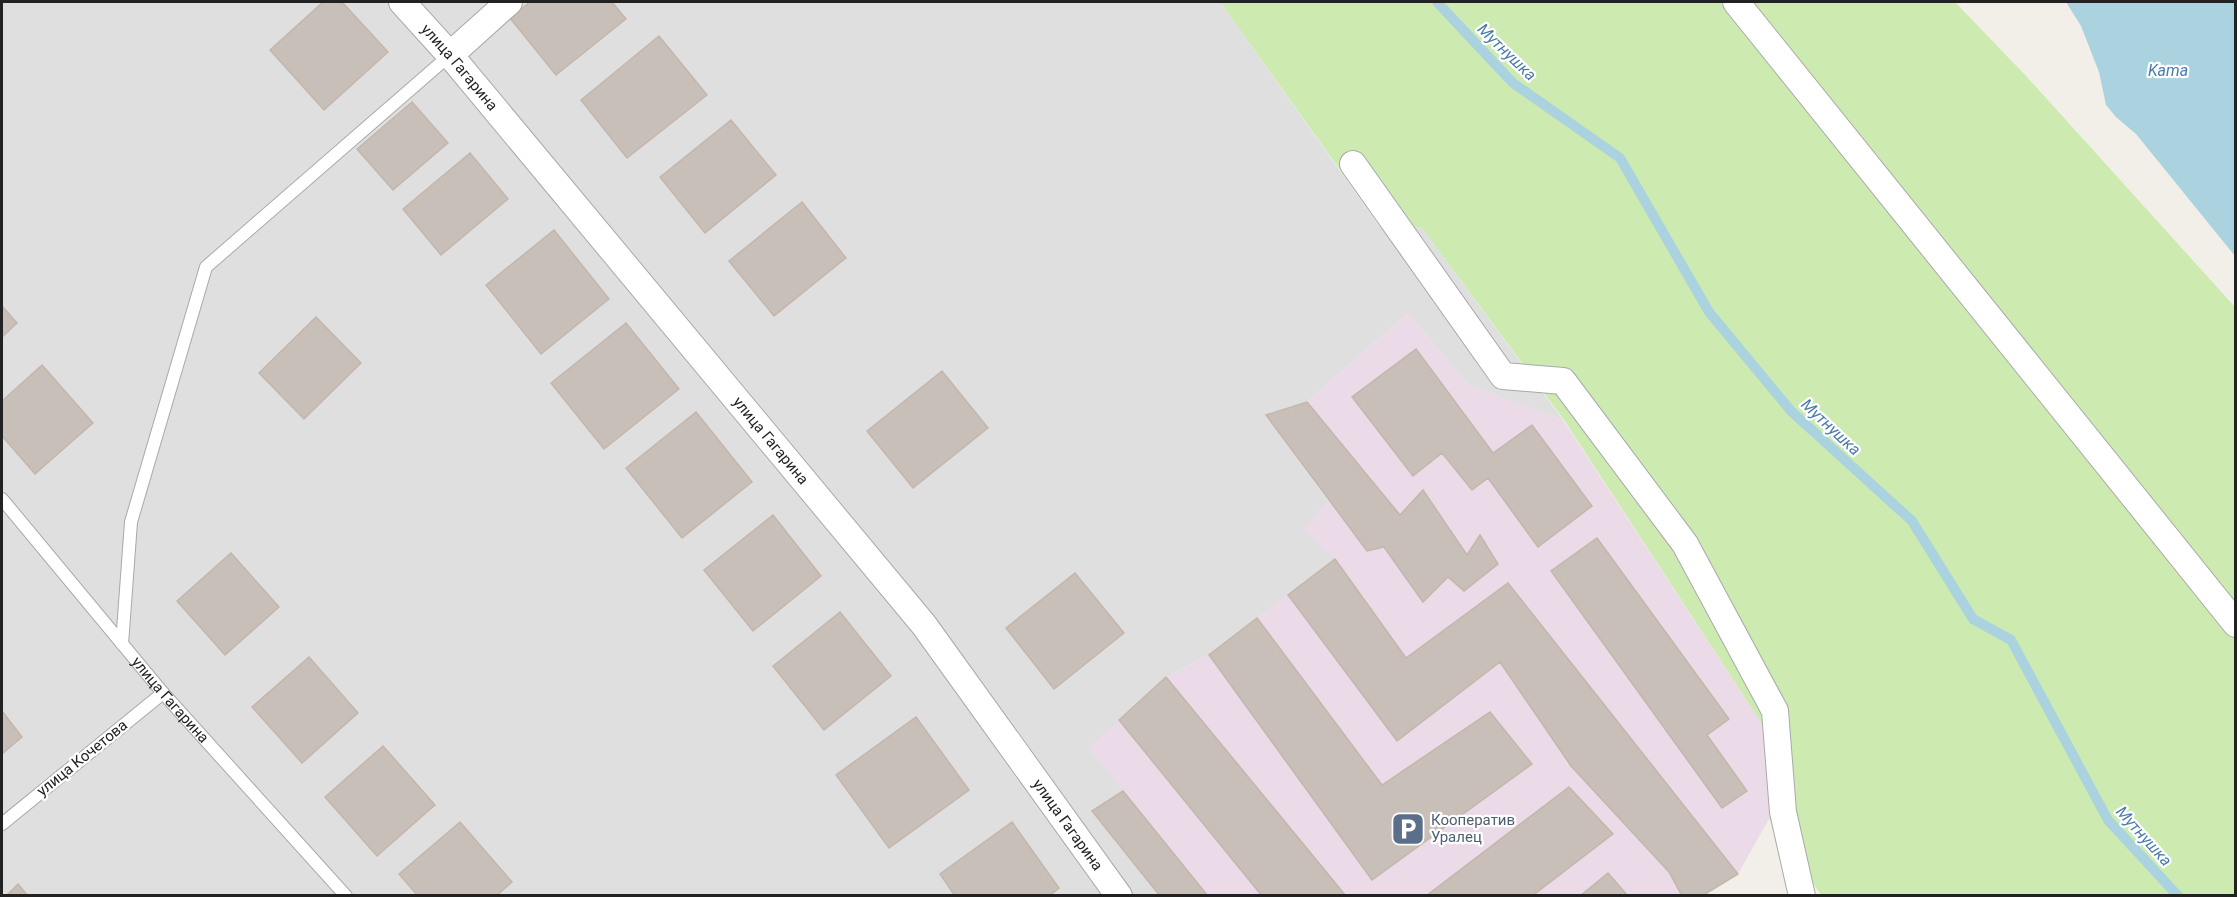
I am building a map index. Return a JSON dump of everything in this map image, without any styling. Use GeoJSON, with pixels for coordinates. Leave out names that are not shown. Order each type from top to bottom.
{"type":"FeatureCollection","features":[{"type":"Feature","properties":{"kind":"street","name":"улица Гагарина"},"geometry":{"type":"LineString","coordinates":[[402,2],[450,55],[924,625],[1119,896]]}},
{"type":"Feature","properties":{"kind":"street"},"geometry":{"type":"LineString","coordinates":[[450,55],[509,2]]}},
{"type":"Feature","properties":{"kind":"street"},"geometry":{"type":"LineString","coordinates":[[1736,2],[2235,624]]}},
{"type":"Feature","properties":{"kind":"street"},"geometry":{"type":"LineString","coordinates":[[1353,164],[1503,376],[1563,381],[1685,544],[1775,711],[1784,812],[1802,896]]}},
{"type":"Feature","properties":{"kind":"lane"},"geometry":{"type":"LineString","coordinates":[[122,644],[131,522],[206,267],[450,55]]}},
{"type":"Feature","properties":{"kind":"lane","name":"улица Гагарина"},"geometry":{"type":"LineString","coordinates":[[2,499],[163,693],[346,896]]}},
{"type":"Feature","properties":{"kind":"lane","name":"улица Кочетова"},"geometry":{"type":"LineString","coordinates":[[2,824],[163,693]]}},
{"type":"Feature","properties":{"kind":"shaded area"},"geometry":{"type":"Polygon","coordinates":[[[2,2],[1220,2],[1379,226],[1422,228],[1563,420],[1469,386],[1408,313],[1307,402],[1266,415],[1328,501],[1335,559],[1209,655],[1166,677],[1123,791],[1092,811],[1160,895],[2,896],[2,2]]]}},
{"type":"Feature","properties":{"kind":"shaded area"},"geometry":{"type":"Polygon","coordinates":[[[1408,313],[1469,386],[1563,420],[1777,747],[1769,819],[1738,874],[1702,896],[1160,895],[1092,811],[1123,790],[1088,748],[1166,677],[1209,655],[1334,559],[1304,529],[1328,500],[1266,415],[1307,402],[1408,313]]]}},
{"type":"Feature","properties":{"kind":"green space"},"geometry":{"type":"Polygon","coordinates":[[[1220,2],[1955,2],[2027,77],[2235,307],[2235,895],[1821,895],[1769,819],[1777,747],[1564,420],[1422,228],[1380,226],[1220,2]]]}},
{"type":"Feature","properties":{"kind":"water","name":"Kama"},"geometry":{"type":"Polygon","coordinates":[[[2066,2],[2235,2],[2235,256],[2136,134],[2106,105],[2099,72],[2081,26],[2066,2]]]}},
{"type":"Feature","properties":{"kind":"building"},"geometry":{"type":"Polygon","coordinates":[[[323,2],[342,2],[388,52],[324,110],[270,50],[323,2]]]}},
{"type":"Feature","properties":{"kind":"building"},"geometry":{"type":"Polygon","coordinates":[[[530,2],[612,2],[626,19],[556,75],[510,18],[530,2]]]}},
{"type":"Feature","properties":{"kind":"building"},"geometry":{"type":"Polygon","coordinates":[[[659,36],[707,95],[627,158],[581,100],[659,36]]]}},
{"type":"Feature","properties":{"kind":"building"},"geometry":{"type":"Polygon","coordinates":[[[412,102],[448,143],[393,190],[357,149],[412,102]]]}},
{"type":"Feature","properties":{"kind":"building"},"geometry":{"type":"Polygon","coordinates":[[[731,120],[776,175],[705,233],[660,177],[731,120]]]}},
{"type":"Feature","properties":{"kind":"building"},"geometry":{"type":"Polygon","coordinates":[[[470,153],[508,199],[441,255],[403,209],[470,153]]]}},
{"type":"Feature","properties":{"kind":"building"},"geometry":{"type":"Polygon","coordinates":[[[802,202],[846,258],[774,316],[729,261],[802,202]]]}},
{"type":"Feature","properties":{"kind":"building"},"geometry":{"type":"Polygon","coordinates":[[[554,230],[609,299],[541,354],[486,285],[554,230]]]}},
{"type":"Feature","properties":{"kind":"building"},"geometry":{"type":"Polygon","coordinates":[[[2,306],[17,323],[2,337],[2,306]]]}},
{"type":"Feature","properties":{"kind":"building"},"geometry":{"type":"Polygon","coordinates":[[[316,317],[361,363],[304,419],[259,373],[316,317]]]}},
{"type":"Feature","properties":{"kind":"building"},"geometry":{"type":"Polygon","coordinates":[[[626,323],[679,389],[604,449],[551,383],[626,323]]]}},
{"type":"Feature","properties":{"kind":"building"},"geometry":{"type":"Polygon","coordinates":[[[1416,349],[1493,453],[1532,425],[1592,506],[1538,547],[1488,478],[1472,490],[1442,453],[1413,476],[1352,397],[1416,349]]]}},
{"type":"Feature","properties":{"kind":"building"},"geometry":{"type":"Polygon","coordinates":[[[42,365],[93,423],[35,474],[2,436],[2,401],[42,365]]]}},
{"type":"Feature","properties":{"kind":"building"},"geometry":{"type":"Polygon","coordinates":[[[942,371],[988,428],[913,488],[867,431],[942,371]]]}},
{"type":"Feature","properties":{"kind":"building"},"geometry":{"type":"Polygon","coordinates":[[[1307,402],[1400,515],[1423,490],[1467,555],[1480,535],[1498,564],[1464,591],[1448,577],[1423,602],[1384,547],[1367,551],[1266,415],[1307,402]]]}},
{"type":"Feature","properties":{"kind":"building"},"geometry":{"type":"Polygon","coordinates":[[[696,412],[752,482],[682,538],[626,468],[696,412]]]}},
{"type":"Feature","properties":{"kind":"building"},"geometry":{"type":"Polygon","coordinates":[[[773,515],[821,576],[753,631],[704,570],[773,515]]]}},
{"type":"Feature","properties":{"kind":"building"},"geometry":{"type":"Polygon","coordinates":[[[1597,538],[1729,719],[1707,735],[1747,791],[1722,808],[1551,571],[1597,538]]]}},
{"type":"Feature","properties":{"kind":"building"},"geometry":{"type":"Polygon","coordinates":[[[231,553],[279,607],[225,655],[177,601],[231,553]]]}},
{"type":"Feature","properties":{"kind":"building"},"geometry":{"type":"Polygon","coordinates":[[[1335,559],[1406,658],[1508,583],[1738,874],[1702,896],[1682,896],[1669,872],[1571,766],[1500,662],[1397,741],[1288,595],[1335,559]]]}},
{"type":"Feature","properties":{"kind":"building"},"geometry":{"type":"Polygon","coordinates":[[[1075,573],[1124,633],[1054,689],[1006,628],[1075,573]]]}},
{"type":"Feature","properties":{"kind":"building"},"geometry":{"type":"Polygon","coordinates":[[[840,612],[891,676],[824,730],[773,666],[840,612]]]}},
{"type":"Feature","properties":{"kind":"building"},"geometry":{"type":"Polygon","coordinates":[[[1257,618],[1382,785],[1490,712],[1532,764],[1372,880],[1209,655],[1257,618]]]}},
{"type":"Feature","properties":{"kind":"building"},"geometry":{"type":"Polygon","coordinates":[[[309,657],[358,713],[302,763],[252,707],[309,657]]]}},
{"type":"Feature","properties":{"kind":"building"},"geometry":{"type":"Polygon","coordinates":[[[1166,677],[1346,896],[1262,896],[1119,720],[1166,677]]]}},
{"type":"Feature","properties":{"kind":"building"},"geometry":{"type":"Polygon","coordinates":[[[2,711],[22,737],[2,754],[2,711]]]}},
{"type":"Feature","properties":{"kind":"building"},"geometry":{"type":"Polygon","coordinates":[[[916,717],[969,790],[889,848],[836,775],[916,717]]]}},
{"type":"Feature","properties":{"kind":"building"},"geometry":{"type":"Polygon","coordinates":[[[383,746],[435,805],[377,856],[325,797],[383,746]]]}},
{"type":"Feature","properties":{"kind":"building"},"geometry":{"type":"Polygon","coordinates":[[[1569,787],[1613,834],[1532,896],[1426,896],[1569,787]]]}},
{"type":"Feature","properties":{"kind":"building"},"geometry":{"type":"Polygon","coordinates":[[[1123,791],[1208,896],[1160,896],[1092,811],[1123,791]]]}},
{"type":"Feature","properties":{"kind":"building"},"geometry":{"type":"Polygon","coordinates":[[[460,822],[512,882],[496,896],[418,896],[399,874],[460,822]]]}},
{"type":"Feature","properties":{"kind":"building"},"geometry":{"type":"Polygon","coordinates":[[[1012,822],[1059,888],[1049,896],[955,896],[940,874],[1012,822]]]}},
{"type":"Feature","properties":{"kind":"building"},"geometry":{"type":"Polygon","coordinates":[[[1608,873],[1628,896],[1580,896],[1608,873]]]}},
{"type":"Feature","properties":{"kind":"building"},"geometry":{"type":"Polygon","coordinates":[[[18,884],[28,896],[6,896],[18,884]]]}},
{"type":"Feature","properties":{"kind":"waterway","name":"Мутнушка"},"geometry":{"type":"LineString","coordinates":[[1437,2],[1513,83],[1620,158],[1709,312],[1791,411],[1912,521],[1973,619],[2011,640],[2108,820],[2178,896]]}},
{"type":"Feature","properties":{"kind":"place","name":"Кооператив Уралец"},"geometry":{"type":"Point","coordinates":[1408,829]}}]}
